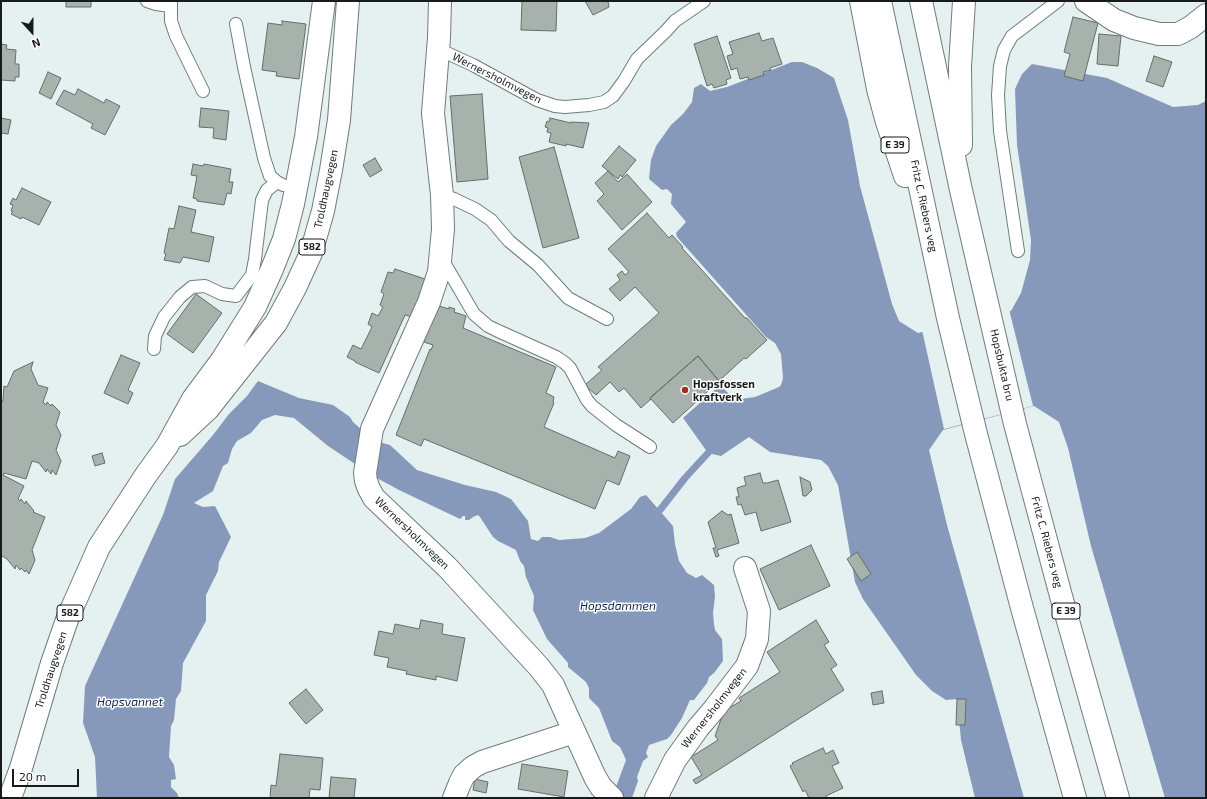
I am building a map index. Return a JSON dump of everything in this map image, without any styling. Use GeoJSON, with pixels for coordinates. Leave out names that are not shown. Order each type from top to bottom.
{"type":"FeatureCollection","features":[{"type":"Feature","properties":{"kind":"main road","name":"Troldhaugvegen"},"geometry":{"type":"LineString","coordinates":[[10,798],[21,768],[52,663],[68,617],[99,547],[146,475],[167,446],[194,399],[222,360],[255,307],[272,269],[284,238],[286,186],[306,137],[324,1]]}},
{"type":"Feature","properties":{"kind":"main road","name":"Troldhaugvegen"},"geometry":{"type":"LineString","coordinates":[[167,446],[208,409],[276,323],[295,288],[310,253],[323,211],[339,120],[348,1]]}},
{"type":"Feature","properties":{"kind":"main road","name":"Wernersholmvegen"},"geometry":{"type":"LineString","coordinates":[[440,1],[440,23],[433,113],[442,195],[443,229],[441,258],[437,282],[429,302],[372,429],[365,472],[369,489],[374,498],[448,567],[539,667],[553,686],[595,777],[610,796]]}},
{"type":"Feature","properties":{"kind":"main road","name":"E 39"},"geometry":{"type":"LineString","coordinates":[[861,1],[878,89],[887,122],[942,286]]}},
{"type":"Feature","properties":{"kind":"main road","name":"Fritz C. Riebers veg"},"geometry":{"type":"LineString","coordinates":[[880,1],[948,318],[976,434],[1022,608],[1075,798]]}},
{"type":"Feature","properties":{"kind":"main road","name":"E 39"},"geometry":{"type":"LineString","coordinates":[[922,1],[961,190]]}},
{"type":"Feature","properties":{"kind":"main road"},"geometry":{"type":"LineString","coordinates":[[1086,1],[1114,20],[1134,28],[1159,34],[1178,34],[1191,27],[1206,15]]}},
{"type":"Feature","properties":{"kind":"main road","name":"E 39"},"geometry":{"type":"LineString","coordinates":[[961,190],[960,67],[963,2]]}},
{"type":"Feature","properties":{"kind":"main road","name":"Hopsbukta bru"},"geometry":{"type":"LineString","coordinates":[[961,190],[1016,424]]}},
{"type":"Feature","properties":{"kind":"main road","name":"Fritz C. Riebers veg"},"geometry":{"type":"LineString","coordinates":[[1016,424],[1061,596],[1118,798]]}},
{"type":"Feature","properties":{"kind":"main road","name":"Wernersholmvegen"},"geometry":{"type":"LineString","coordinates":[[656,798],[668,772],[683,748],[747,666],[757,639],[759,611],[745,568]]}},
{"type":"Feature","properties":{"kind":"main road"},"geometry":{"type":"LineString","coordinates":[[454,798],[464,775],[473,767],[482,762],[574,732]]}},
{"type":"Feature","properties":{"kind":"lane"},"geometry":{"type":"LineString","coordinates":[[147,1],[156,4],[170,3],[171,21],[176,36],[203,91]]}},
{"type":"Feature","properties":{"kind":"lane","name":"Wernersholmvegen"},"geometry":{"type":"LineString","coordinates":[[438,49],[473,65],[537,100],[555,106],[565,107],[590,105],[604,102],[613,96],[637,59],[675,21],[704,1]]}},
{"type":"Feature","properties":{"kind":"lane"},"geometry":{"type":"LineString","coordinates":[[1018,251],[1000,131],[998,94],[1000,66],[1004,50],[1012,36],[1058,1]]}},
{"type":"Feature","properties":{"kind":"lane"},"geometry":{"type":"LineString","coordinates":[[236,24],[259,140],[270,176],[286,186]]}},
{"type":"Feature","properties":{"kind":"lane"},"geometry":{"type":"LineString","coordinates":[[1178,34],[1187,35],[1206,30]]}},
{"type":"Feature","properties":{"kind":"lane"},"geometry":{"type":"LineString","coordinates":[[154,348],[155,336],[164,317],[180,297],[192,287],[205,286],[222,294],[236,296],[252,275],[262,200],[267,190],[286,186]]}},
{"type":"Feature","properties":{"kind":"lane"},"geometry":{"type":"LineString","coordinates":[[442,195],[475,209],[491,220],[509,241],[538,266],[568,298],[607,319]]}},
{"type":"Feature","properties":{"kind":"lane"},"geometry":{"type":"LineString","coordinates":[[441,258],[474,314],[492,328],[556,356],[570,368],[587,400],[592,406],[616,425],[650,447]]}},
{"type":"Feature","properties":{"kind":"water"},"geometry":{"type":"Polygon","coordinates":[[[792,62],[802,62],[817,68],[834,78],[848,120],[860,186],[892,304],[899,321],[918,333],[1011,311],[1021,293],[1030,260],[1031,240],[1017,145],[1015,89],[1022,74],[1032,64],[1107,78],[1173,107],[1198,105],[1206,101],[1206,798],[1165,798],[1091,546],[1068,448],[1059,422],[1034,406],[943,430],[929,450],[947,525],[1024,798],[975,798],[961,740],[957,699],[946,700],[932,691],[916,675],[863,599],[855,582],[838,485],[828,466],[821,460],[770,452],[749,437],[721,456],[708,453],[683,418],[720,385],[731,396],[740,399],[755,397],[779,387],[783,378],[781,354],[775,343],[766,337],[677,237],[676,233],[686,222],[671,204],[672,194],[667,189],[662,190],[649,179],[651,160],[656,146],[671,125],[683,114],[692,102],[694,88],[701,84],[710,91],[727,87],[792,62]]]}},
{"type":"Feature","properties":{"kind":"water"},"geometry":{"type":"Polygon","coordinates":[[[258,381],[299,398],[333,405],[350,417],[362,430],[379,442],[390,445],[417,470],[465,485],[496,492],[511,499],[528,521],[531,539],[538,541],[542,537],[550,537],[559,540],[585,538],[599,533],[631,509],[640,497],[646,495],[673,526],[679,561],[687,573],[696,578],[702,575],[714,585],[714,624],[715,630],[722,639],[723,661],[709,677],[707,683],[694,700],[690,700],[682,718],[671,735],[667,739],[649,745],[646,753],[648,757],[643,761],[632,798],[610,798],[616,787],[626,760],[620,747],[612,741],[599,708],[589,698],[589,688],[586,682],[568,667],[568,663],[547,639],[533,610],[534,596],[526,577],[524,566],[520,561],[516,550],[493,537],[478,515],[469,520],[465,520],[465,516],[460,519],[399,490],[373,476],[328,446],[294,418],[275,415],[262,420],[251,433],[237,441],[232,449],[228,463],[223,466],[213,491],[194,503],[203,507],[215,506],[231,537],[219,562],[218,571],[206,595],[206,621],[183,663],[181,691],[176,699],[174,720],[171,726],[169,757],[174,765],[176,779],[171,780],[171,787],[177,793],[179,798],[97,798],[95,757],[83,723],[85,686],[163,515],[175,479],[229,414],[247,396],[258,381]]]}},
{"type":"Feature","properties":{"kind":"pier"},"geometry":{"type":"Polygon","coordinates":[[[1009,309],[1033,406],[944,429],[922,330],[1009,309]]]}},
{"type":"Feature","properties":{"kind":"building"},"geometry":{"type":"Polygon","coordinates":[[[66,1],[91,1],[91,7],[66,7],[66,1]]]}},
{"type":"Feature","properties":{"kind":"building"},"geometry":{"type":"Polygon","coordinates":[[[522,1],[557,1],[556,31],[521,30],[522,1]]]}},
{"type":"Feature","properties":{"kind":"building"},"geometry":{"type":"Polygon","coordinates":[[[585,1],[608,1],[609,7],[593,15],[585,1]]]}},
{"type":"Feature","properties":{"kind":"building"},"geometry":{"type":"Polygon","coordinates":[[[1073,17],[1098,23],[1083,81],[1064,76],[1070,54],[1064,52],[1073,17]]]}},
{"type":"Feature","properties":{"kind":"building"},"geometry":{"type":"Polygon","coordinates":[[[282,21],[306,24],[299,79],[276,76],[277,72],[262,70],[268,23],[282,25],[282,21]]]}},
{"type":"Feature","properties":{"kind":"building"},"geometry":{"type":"Polygon","coordinates":[[[759,33],[762,41],[773,38],[782,64],[770,68],[771,70],[763,72],[764,75],[749,80],[748,77],[740,79],[737,68],[731,70],[727,56],[733,54],[729,42],[759,33]]]}},
{"type":"Feature","properties":{"kind":"building"},"geometry":{"type":"Polygon","coordinates":[[[1099,34],[1121,36],[1118,66],[1097,64],[1099,34]]]}},
{"type":"Feature","properties":{"kind":"building"},"geometry":{"type":"Polygon","coordinates":[[[717,36],[731,78],[726,80],[727,84],[714,88],[712,84],[707,86],[694,44],[717,36]]]}},
{"type":"Feature","properties":{"kind":"building"},"geometry":{"type":"Polygon","coordinates":[[[1,44],[7,45],[6,49],[16,50],[15,64],[19,64],[19,77],[15,77],[15,81],[1,80],[1,44]]]}},
{"type":"Feature","properties":{"kind":"building"},"geometry":{"type":"Polygon","coordinates":[[[1154,56],[1172,62],[1163,87],[1146,81],[1154,56]]]}},
{"type":"Feature","properties":{"kind":"building"},"geometry":{"type":"Polygon","coordinates":[[[48,72],[61,78],[51,99],[39,93],[48,72]]]}},
{"type":"Feature","properties":{"kind":"building"},"geometry":{"type":"Polygon","coordinates":[[[78,89],[104,103],[106,99],[120,106],[105,135],[91,128],[93,124],[56,104],[64,90],[75,95],[78,89]]]}},
{"type":"Feature","properties":{"kind":"building"},"geometry":{"type":"Polygon","coordinates":[[[482,94],[488,179],[457,182],[450,96],[482,94]]]}},
{"type":"Feature","properties":{"kind":"building"},"geometry":{"type":"Polygon","coordinates":[[[201,108],[229,111],[226,140],[213,138],[214,128],[199,127],[201,108]]]}},
{"type":"Feature","properties":{"kind":"building"},"geometry":{"type":"Polygon","coordinates":[[[1,118],[11,120],[8,134],[1,133],[1,118]]]}},
{"type":"Feature","properties":{"kind":"building"},"geometry":{"type":"Polygon","coordinates":[[[550,118],[571,123],[589,123],[583,148],[549,142],[551,133],[547,132],[548,128],[545,127],[550,118]]]}},
{"type":"Feature","properties":{"kind":"building"},"geometry":{"type":"Polygon","coordinates":[[[619,146],[636,160],[622,177],[620,175],[618,179],[602,166],[619,146]]]}},
{"type":"Feature","properties":{"kind":"building"},"geometry":{"type":"Polygon","coordinates":[[[554,147],[579,238],[543,248],[519,157],[554,147]]]}},
{"type":"Feature","properties":{"kind":"building"},"geometry":{"type":"Polygon","coordinates":[[[375,158],[382,170],[370,177],[363,165],[375,158]]]}},
{"type":"Feature","properties":{"kind":"building"},"geometry":{"type":"Polygon","coordinates":[[[193,164],[203,166],[204,164],[231,169],[229,182],[233,182],[231,194],[227,193],[224,205],[197,201],[197,199],[193,198],[197,176],[191,175],[193,164]]]}},
{"type":"Feature","properties":{"kind":"building"},"geometry":{"type":"Polygon","coordinates":[[[608,171],[618,182],[627,174],[652,202],[622,230],[597,201],[604,194],[595,183],[608,171]]]}},
{"type":"Feature","properties":{"kind":"building"},"geometry":{"type":"Polygon","coordinates":[[[22,188],[51,202],[39,225],[22,217],[21,219],[11,214],[13,212],[11,211],[13,205],[10,204],[13,198],[16,200],[22,188]]]}},
{"type":"Feature","properties":{"kind":"building"},"geometry":{"type":"Polygon","coordinates":[[[179,206],[196,210],[191,232],[214,237],[209,262],[183,257],[180,263],[164,260],[169,228],[174,229],[179,206]]]}},
{"type":"Feature","properties":{"kind":"building"},"geometry":{"type":"Polygon","coordinates":[[[647,213],[669,238],[672,235],[745,318],[747,318],[767,340],[746,359],[744,358],[719,381],[698,356],[650,398],[651,399],[641,408],[624,388],[619,392],[610,382],[596,395],[585,385],[602,370],[598,367],[659,313],[635,287],[620,301],[609,289],[620,280],[617,275],[622,271],[625,275],[629,272],[608,249],[647,213]]]}},
{"type":"Feature","properties":{"kind":"building"},"geometry":{"type":"Polygon","coordinates":[[[395,269],[425,279],[412,317],[405,315],[379,373],[347,357],[353,345],[361,349],[372,327],[368,324],[372,313],[378,316],[383,307],[380,305],[384,294],[381,292],[388,272],[393,273],[395,269]]]}},
{"type":"Feature","properties":{"kind":"building"},"geometry":{"type":"Polygon","coordinates":[[[196,294],[222,313],[193,353],[167,334],[196,294]]]}},
{"type":"Feature","properties":{"kind":"building"},"geometry":{"type":"Polygon","coordinates":[[[436,305],[449,309],[449,307],[455,309],[454,312],[466,316],[463,328],[556,367],[546,393],[554,397],[554,403],[544,427],[615,458],[618,451],[630,456],[619,485],[607,480],[595,509],[424,439],[421,446],[396,435],[430,349],[431,350],[433,345],[424,342],[436,305]]]}},
{"type":"Feature","properties":{"kind":"building"},"geometry":{"type":"Polygon","coordinates":[[[121,355],[140,363],[128,390],[133,393],[128,404],[104,393],[121,355]]]}},
{"type":"Feature","properties":{"kind":"building","name":"Hopsfossen kraftverk"},"geometry":{"type":"Polygon","coordinates":[[[698,356],[719,381],[673,423],[650,398],[698,356]]]}},
{"type":"Feature","properties":{"kind":"building"},"geometry":{"type":"Polygon","coordinates":[[[33,362],[31,369],[38,385],[48,388],[43,402],[46,405],[47,402],[51,406],[52,404],[60,412],[56,425],[61,435],[56,450],[61,461],[56,475],[52,470],[51,474],[47,469],[46,472],[39,463],[32,461],[26,479],[4,473],[3,475],[24,486],[18,499],[20,501],[21,499],[25,504],[26,501],[34,511],[33,512],[45,517],[32,550],[35,560],[29,574],[26,570],[25,572],[21,568],[20,570],[16,565],[15,569],[7,559],[2,556],[1,558],[1,404],[3,400],[4,386],[7,387],[14,371],[33,362]]]}},
{"type":"Feature","properties":{"kind":"building"},"geometry":{"type":"Polygon","coordinates":[[[102,453],[105,463],[95,466],[92,456],[102,453]]]}},
{"type":"Feature","properties":{"kind":"building"},"geometry":{"type":"Polygon","coordinates":[[[760,473],[763,483],[778,480],[791,522],[761,531],[756,512],[745,515],[741,504],[738,505],[736,497],[739,497],[737,488],[746,485],[744,477],[760,473]]]}},
{"type":"Feature","properties":{"kind":"building"},"geometry":{"type":"Polygon","coordinates":[[[800,477],[810,482],[812,490],[806,496],[803,496],[800,477]]]}},
{"type":"Feature","properties":{"kind":"building"},"geometry":{"type":"Polygon","coordinates":[[[722,511],[728,515],[731,514],[739,543],[717,550],[719,556],[716,557],[713,548],[716,548],[708,522],[722,511]]]}},
{"type":"Feature","properties":{"kind":"building"},"geometry":{"type":"Polygon","coordinates":[[[811,545],[830,586],[779,610],[760,569],[811,545]]]}},
{"type":"Feature","properties":{"kind":"building"},"geometry":{"type":"Polygon","coordinates":[[[857,552],[871,574],[861,581],[847,559],[857,552]]]}},
{"type":"Feature","properties":{"kind":"building"},"geometry":{"type":"Polygon","coordinates":[[[421,620],[443,624],[442,634],[465,638],[457,681],[436,676],[436,680],[406,674],[407,671],[387,667],[389,658],[374,655],[379,631],[393,634],[395,624],[419,629],[421,620]]]}},
{"type":"Feature","properties":{"kind":"building"},"geometry":{"type":"Polygon","coordinates":[[[816,620],[829,642],[824,645],[837,665],[831,669],[844,690],[696,784],[693,780],[702,775],[691,757],[718,740],[715,736],[724,711],[741,701],[739,698],[780,672],[767,652],[816,620]]]}},
{"type":"Feature","properties":{"kind":"building"},"geometry":{"type":"Polygon","coordinates":[[[306,689],[323,710],[306,724],[289,703],[306,689]]]}},
{"type":"Feature","properties":{"kind":"building"},"geometry":{"type":"Polygon","coordinates":[[[882,691],[884,703],[873,705],[871,693],[882,691]]]}},
{"type":"Feature","properties":{"kind":"building"},"geometry":{"type":"Polygon","coordinates":[[[957,699],[966,699],[965,725],[956,725],[957,699]]]}},
{"type":"Feature","properties":{"kind":"building"},"geometry":{"type":"Polygon","coordinates":[[[823,748],[826,754],[833,750],[839,763],[832,766],[843,788],[826,796],[827,798],[809,798],[805,790],[803,792],[790,766],[793,764],[792,763],[823,748]]]}},
{"type":"Feature","properties":{"kind":"building"},"geometry":{"type":"Polygon","coordinates":[[[280,754],[323,758],[320,790],[310,789],[309,798],[270,798],[271,785],[276,786],[280,754]]]}},
{"type":"Feature","properties":{"kind":"building"},"geometry":{"type":"Polygon","coordinates":[[[522,764],[568,771],[564,797],[518,789],[522,764]]]}},
{"type":"Feature","properties":{"kind":"building"},"geometry":{"type":"Polygon","coordinates":[[[331,777],[356,779],[354,798],[329,798],[331,777]]]}},
{"type":"Feature","properties":{"kind":"building"},"geometry":{"type":"Polygon","coordinates":[[[475,779],[488,782],[486,793],[473,790],[475,779]]]}},
{"type":"Feature","properties":{"kind":"waterway"},"geometry":{"type":"LineString","coordinates":[[660,510],[685,478],[708,453]]}},
{"type":"Feature","properties":{"kind":"place","name":"Hopsfossen kraftverk"},"geometry":{"type":"Point","coordinates":[685,390]}},
{"type":"Feature","properties":{"kind":"water label","name":"Hopsdammen"},"geometry":{"type":"Point","coordinates":[618,606]}},
{"type":"Feature","properties":{"kind":"water label","name":"Hopsvannet"},"geometry":{"type":"Point","coordinates":[130,702]}}]}
